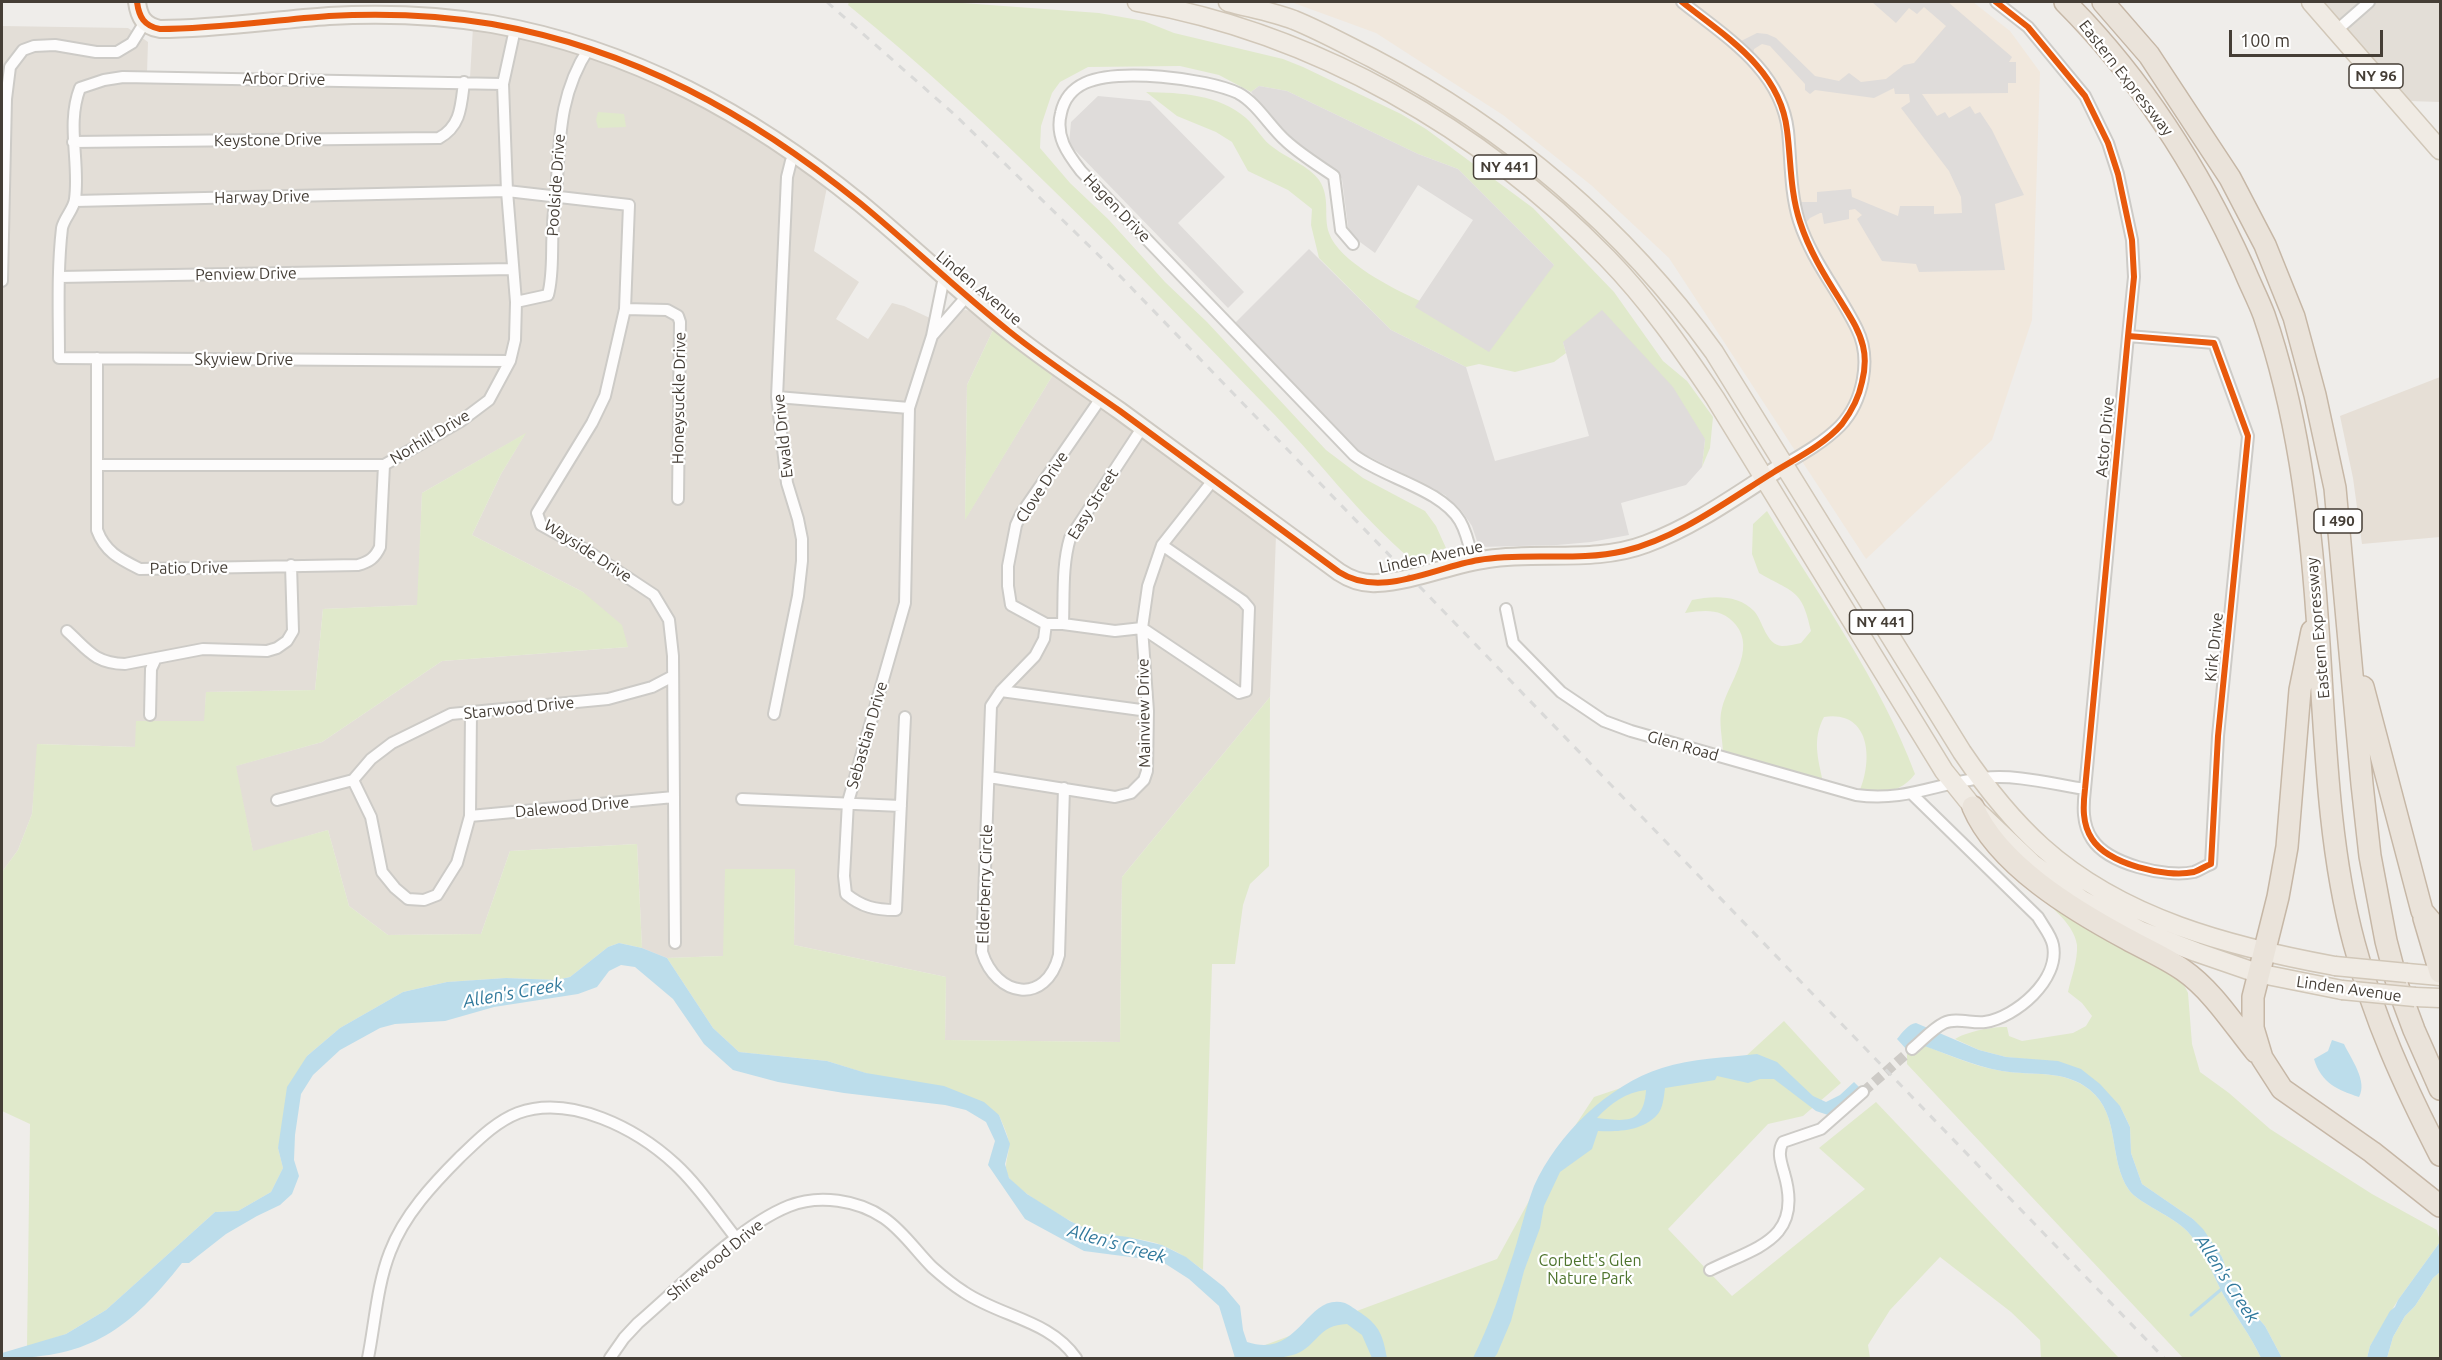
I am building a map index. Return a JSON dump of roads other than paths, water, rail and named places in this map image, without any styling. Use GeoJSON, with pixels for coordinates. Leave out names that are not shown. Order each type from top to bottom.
{"type":"FeatureCollection","features":[{"type":"Feature","properties":{"kind":"highway","name":"Eastern Expressway"},"geometry":{"type":"LineString","coordinates":[[2065,2],[2152,106],[2194,170],[2233,244],[2264,315],[2288,401],[2306,494],[2331,801],[2353,940],[2373,1007],[2404,1085],[2440,1155]]}},
{"type":"Feature","properties":{"kind":"highway","name":"Eastern Expressway"},"geometry":{"type":"LineString","coordinates":[[2103,2],[2149,55],[2230,178],[2265,245],[2294,317],[2315,395],[2335,488],[2370,856],[2386,941],[2398,987],[2440,1089]]}},
{"type":"Feature","properties":{"kind":"highway"},"geometry":{"type":"LineString","coordinates":[[2262,1058],[2251,1014],[2257,973],[2284,866],[2300,690],[2317,611]]}},
{"type":"Feature","properties":{"kind":"highway"},"geometry":{"type":"LineString","coordinates":[[2346,622],[2440,974]]}},
{"type":"Feature","properties":{"kind":"highway"},"geometry":{"type":"LineString","coordinates":[[1973,807],[1981,826],[2000,848],[2041,886],[2096,923],[2184,970],[2208,993],[2262,1058],[2282,1089],[2372,1152],[2440,1206]]}},
{"type":"Feature","properties":{"kind":"highway"},"geometry":{"type":"LineString","coordinates":[[2422,911],[2440,932]]}},
{"type":"Feature","properties":{"kind":"main road","name":"NY 441"},"geometry":{"type":"LineString","coordinates":[[1137,2],[1166,7],[1240,27],[1312,56],[1386,90],[1456,131],[1518,177],[1608,258],[1634,287],[1679,345],[1952,783],[1973,807],[2033,864],[2082,900],[2141,931],[2257,973]]}},
{"type":"Feature","properties":{"kind":"main road","name":"NY 441"},"geometry":{"type":"LineString","coordinates":[[1228,2],[1293,20],[1404,75],[1465,111],[1518,149],[1557,181],[1635,255],[1688,316],[1714,352],[1962,752],[2005,808],[2041,846],[2102,890],[2130,906],[2185,929],[2263,952]]}},
{"type":"Feature","properties":{"kind":"main road","name":"NY 96"},"geometry":{"type":"LineString","coordinates":[[2311,2],[2440,150]]}},
{"type":"Feature","properties":{"kind":"main road","name":"Linden Avenue"},"geometry":{"type":"LineString","coordinates":[[2263,952],[2335,966],[2440,974]]}},
{"type":"Feature","properties":{"kind":"main road","name":"Linden Avenue"},"geometry":{"type":"LineString","coordinates":[[2257,973],[2342,990],[2440,998]]}},
{"type":"Feature","properties":{"kind":"street"},"geometry":{"type":"LineString","coordinates":[[2,281],[3,146],[8,72],[23,50],[48,45],[96,52],[117,52],[132,44],[145,22],[139,14],[137,2]]}},
{"type":"Feature","properties":{"kind":"street"},"geometry":{"type":"LineString","coordinates":[[1682,2],[1744,52],[1767,77],[1776,92],[1785,116],[1791,176],[1799,221],[1818,264],[1859,331],[1864,349],[1865,365],[1862,384],[1850,412],[1841,425],[1827,437],[1784,465]]}},
{"type":"Feature","properties":{"kind":"street","name":"Astor Drive"},"geometry":{"type":"LineString","coordinates":[[1996,2],[2028,27],[2085,96],[2108,143],[2127,208],[2134,277],[2085,789]]}},
{"type":"Feature","properties":{"kind":"street"},"geometry":{"type":"LineString","coordinates":[[2337,30],[2368,2]]}},
{"type":"Feature","properties":{"kind":"street","name":"Linden Avenue"},"geometry":{"type":"LineString","coordinates":[[145,22],[154,28],[166,29],[333,16],[409,15],[468,21],[515,29],[589,48],[642,68],[697,93],[749,123],[796,155],[859,202],[1018,338],[1351,579],[1368,583],[1393,581],[1473,561],[1513,556],[1599,555],[1622,552],[1669,535],[1784,465]]}},
{"type":"Feature","properties":{"kind":"street","name":"Norhill Drive"},"geometry":{"type":"LineString","coordinates":[[97,465],[384,465],[462,421],[489,400],[510,361],[515,340],[516,302],[507,191],[503,84],[515,29]]}},
{"type":"Feature","properties":{"kind":"street","name":"Poolside Drive"},"geometry":{"type":"LineString","coordinates":[[516,302],[548,295],[552,280],[560,123],[566,97],[580,62],[589,48]]}},
{"type":"Feature","properties":{"kind":"street","name":"Hagen Drive"},"geometry":{"type":"LineString","coordinates":[[1353,244],[1341,230],[1334,176],[1286,141],[1240,94],[1214,84],[1183,78],[1135,76],[1102,78],[1087,82],[1075,89],[1067,97],[1062,107],[1059,120],[1060,134],[1064,146],[1081,171],[1354,455],[1370,466],[1447,506],[1464,530],[1473,561]]}},
{"type":"Feature","properties":{"kind":"street","name":"Arbor Drive"},"geometry":{"type":"LineString","coordinates":[[73,142],[76,100],[80,88],[98,81],[123,77],[503,84]]}},
{"type":"Feature","properties":{"kind":"street","name":"Keystone Drive"},"geometry":{"type":"LineString","coordinates":[[73,142],[439,138],[449,133],[460,115],[464,82]]}},
{"type":"Feature","properties":{"kind":"street"},"geometry":{"type":"LineString","coordinates":[[59,277],[63,225],[75,201],[73,142]]}},
{"type":"Feature","properties":{"kind":"street","name":"Ewald Drive"},"geometry":{"type":"LineString","coordinates":[[774,714],[798,596],[802,561],[802,539],[787,483],[777,397],[787,177],[791,161],[796,155]]}},
{"type":"Feature","properties":{"kind":"street","name":"Harway Drive"},"geometry":{"type":"LineString","coordinates":[[75,201],[507,191],[556,195]]}},
{"type":"Feature","properties":{"kind":"street","name":"Wayside Drive"},"geometry":{"type":"LineString","coordinates":[[556,195],[629,205],[625,309],[605,396],[592,423],[537,513],[541,525],[586,550],[654,595],[669,620],[674,656],[675,943]]}},
{"type":"Feature","properties":{"kind":"street","name":"Penview Drive"},"geometry":{"type":"LineString","coordinates":[[59,277],[513,269]]}},
{"type":"Feature","properties":{"kind":"street","name":"Skyview Drive"},"geometry":{"type":"LineString","coordinates":[[59,277],[59,358],[510,361]]}},
{"type":"Feature","properties":{"kind":"street","name":"Sebastian Drive"},"geometry":{"type":"LineString","coordinates":[[905,717],[896,910],[878,910],[868,908],[846,894],[844,876],[848,802],[905,603],[909,408],[932,336],[944,277]]}},
{"type":"Feature","properties":{"kind":"street","name":"Sebastian Drive"},"geometry":{"type":"LineString","coordinates":[[932,336],[967,296]]}},
{"type":"Feature","properties":{"kind":"street","name":"Honeysuckle Drive"},"geometry":{"type":"LineString","coordinates":[[625,309],[667,310],[678,316],[680,322],[678,499]]}},
{"type":"Feature","properties":{"kind":"street","name":"Kirk Drive"},"geometry":{"type":"LineString","coordinates":[[2085,789],[2083,805],[2085,824],[2103,850],[2116,859],[2155,871],[2175,873],[2195,872],[2211,864],[2218,736],[2248,436],[2214,343],[2128,336]]}},
{"type":"Feature","properties":{"kind":"street","name":"Patio Drive"},"geometry":{"type":"LineString","coordinates":[[97,358],[97,530],[102,544],[111,553],[141,569],[291,565],[358,566],[368,562],[376,556],[380,547],[384,465]]}},
{"type":"Feature","properties":{"kind":"street"},"geometry":{"type":"LineString","coordinates":[[777,397],[909,408]]}},
{"type":"Feature","properties":{"kind":"street","name":"Clove Drive"},"geometry":{"type":"LineString","coordinates":[[1101,398],[1021,514],[1016,525],[1008,566],[1011,605],[1046,624],[1114,631],[1142,628]]}},
{"type":"Feature","properties":{"kind":"street","name":"Easy Street"},"geometry":{"type":"LineString","coordinates":[[1063,624],[1064,579],[1070,538],[1142,428]]}},
{"type":"Feature","properties":{"kind":"street"},"geometry":{"type":"LineString","coordinates":[[1162,545],[1243,601],[1249,608],[1246,691],[1239,693],[1142,628],[1148,586],[1162,545],[1214,479]]}},
{"type":"Feature","properties":{"kind":"street"},"geometry":{"type":"LineString","coordinates":[[67,631],[92,656],[101,661],[124,664],[203,649],[267,651],[278,648],[293,631],[291,565]]}},
{"type":"Feature","properties":{"kind":"street","name":"Glen Road"},"geometry":{"type":"LineString","coordinates":[[1506,609],[1513,643],[1561,693],[1604,721],[1631,731],[1856,795],[1889,798],[1913,795],[1952,783],[1981,778]]}},
{"type":"Feature","properties":{"kind":"street","name":"Elderberry Circle"},"geometry":{"type":"LineString","coordinates":[[1046,624],[1044,639],[1035,656],[1001,691],[991,706],[982,952],[986,965],[994,976],[1005,985],[1018,989],[1041,986],[1050,979],[1059,955],[1064,788]]}},
{"type":"Feature","properties":{"kind":"street","name":"Mainview Drive"},"geometry":{"type":"LineString","coordinates":[[989,777],[1115,797],[1124,796],[1139,787],[1147,771],[1148,711],[1142,628]]}},
{"type":"Feature","properties":{"kind":"street"},"geometry":{"type":"LineString","coordinates":[[150,715],[151,669],[156,657]]}},
{"type":"Feature","properties":{"kind":"street","name":"Starwood Drive"},"geometry":{"type":"LineString","coordinates":[[353,780],[371,759],[392,743],[451,714],[608,699],[652,687],[673,676]]}},
{"type":"Feature","properties":{"kind":"street"},"geometry":{"type":"LineString","coordinates":[[1001,691],[1148,711]]}},
{"type":"Feature","properties":{"kind":"street"},"geometry":{"type":"LineString","coordinates":[[277,800],[353,780],[372,817],[382,872],[408,899],[424,900],[437,895],[457,863],[470,816],[471,713]]}},
{"type":"Feature","properties":{"kind":"street"},"geometry":{"type":"LineString","coordinates":[[1981,778],[2006,777],[2085,789]]}},
{"type":"Feature","properties":{"kind":"street"},"geometry":{"type":"LineString","coordinates":[[1913,795],[2038,917],[2053,946],[2054,956],[2050,974],[2034,995],[1995,1019],[1984,1022],[1947,1022],[1914,1047]]}},
{"type":"Feature","properties":{"kind":"street","name":"Dalewood Drive"},"geometry":{"type":"LineString","coordinates":[[470,816],[674,797]]}},
{"type":"Feature","properties":{"kind":"street"},"geometry":{"type":"LineString","coordinates":[[742,799],[901,806]]}},
{"type":"Feature","properties":{"kind":"street"},"geometry":{"type":"LineString","coordinates":[[1710,1270],[1760,1248],[1773,1238],[1782,1225],[1790,1201],[1780,1157],[1783,1142],[1821,1129],[1863,1092]]}},
{"type":"Feature","properties":{"kind":"street"},"geometry":{"type":"LineString","coordinates":[[368,1359],[382,1278],[399,1233],[413,1211],[444,1173],[478,1139],[499,1123],[516,1114],[534,1109],[577,1111],[626,1130],[655,1147],[677,1166],[736,1238]]}},
{"type":"Feature","properties":{"kind":"street","name":"Shirewood Drive"},"geometry":{"type":"LineString","coordinates":[[610,1359],[624,1338],[638,1323],[736,1238],[789,1206],[810,1201],[832,1200],[869,1209],[886,1219],[902,1233],[932,1267],[966,1293],[985,1304],[1045,1330],[1060,1340],[1076,1359]]}},
{"type":"Feature","properties":{"kind":"water","name":"Allen's Creek"},"geometry":{"type":"Polygon","coordinates":[[[619,943],[642,948],[667,958],[713,1028],[739,1052],[827,1061],[866,1073],[944,1086],[984,1102],[999,1115],[1010,1144],[1005,1164],[1009,1178],[1027,1194],[1070,1221],[1095,1233],[1128,1237],[1162,1245],[1186,1257],[1224,1287],[1240,1306],[1247,1342],[1265,1345],[1279,1342],[1291,1335],[1321,1307],[1332,1302],[1345,1303],[1377,1327],[1387,1358],[1372,1358],[1362,1335],[1347,1324],[1330,1328],[1296,1354],[1274,1358],[1235,1358],[1219,1306],[1189,1279],[1161,1261],[1084,1251],[1025,1219],[988,1165],[995,1141],[986,1122],[966,1110],[945,1105],[844,1093],[778,1082],[733,1070],[704,1044],[673,999],[635,967],[621,965],[609,971],[597,987],[578,994],[494,1007],[445,1021],[395,1024],[380,1028],[340,1050],[313,1075],[301,1094],[294,1160],[299,1176],[292,1194],[280,1205],[226,1234],[189,1263],[182,1263],[144,1306],[125,1323],[105,1336],[59,1353],[2,1358],[2,1353],[66,1334],[106,1310],[215,1212],[238,1211],[271,1192],[283,1168],[278,1148],[287,1087],[307,1056],[340,1028],[403,992],[447,982],[506,978],[557,980],[570,977],[608,947],[619,943]]]}},
{"type":"Feature","properties":{"kind":"water","name":"Allen's Creek"},"geometry":{"type":"Polygon","coordinates":[[[1916,1023],[1979,1050],[2006,1057],[2058,1061],[2081,1069],[2100,1084],[2120,1106],[2130,1127],[2131,1153],[2142,1184],[2193,1219],[2203,1229],[2222,1257],[2229,1277],[2265,1326],[2282,1358],[2261,1358],[2224,1296],[2194,1239],[2182,1226],[2140,1200],[2129,1190],[2118,1165],[2106,1112],[2100,1100],[2090,1090],[2080,1083],[2059,1076],[1991,1069],[1915,1043],[1907,1050],[1897,1039],[1908,1027],[1916,1023]]]}},
{"type":"Feature","properties":{"kind":"water"},"geometry":{"type":"Polygon","coordinates":[[[2332,1040],[2344,1044],[2354,1063],[2360,1077],[2359,1097],[2331,1084],[2317,1067],[2314,1059],[2328,1051],[2332,1040]]]}},
{"type":"Feature","properties":{"kind":"water"},"geometry":{"type":"Polygon","coordinates":[[[1757,1054],[1777,1062],[1813,1096],[1826,1102],[1840,1095],[1854,1082],[1862,1090],[1836,1113],[1828,1115],[1816,1111],[1774,1079],[1760,1079],[1748,1083],[1717,1076],[1715,1080],[1665,1088],[1659,1112],[1644,1124],[1622,1131],[1598,1131],[1592,1149],[1560,1172],[1544,1206],[1540,1228],[1524,1271],[1511,1321],[1497,1354],[1494,1358],[1473,1358],[1500,1293],[1534,1186],[1556,1148],[1570,1131],[1604,1099],[1622,1086],[1642,1076],[1685,1062],[1757,1054]],[[1646,1090],[1632,1093],[1607,1108],[1597,1118],[1624,1120],[1631,1118],[1641,1110],[1646,1090]]]}},
{"type":"Feature","properties":{"kind":"water"},"geometry":{"type":"Polygon","coordinates":[[[2440,1242],[2440,1272],[2405,1316],[2393,1337],[2387,1358],[2367,1358],[2370,1346],[2390,1311],[2440,1242]]]}},
{"type":"Feature","properties":{"kind":"waterway","name":"Allen's Creek"},"geometry":{"type":"LineString","coordinates":[[2191,1315],[2224,1287]]}},
{"type":"Feature","properties":{"kind":"tunnel"},"geometry":{"type":"LineString","coordinates":[[1863,1092],[1912,1049]]}},
{"type":"Feature","properties":{"kind":"railway"},"geometry":{"type":"LineString","coordinates":[[827,2],[955,115],[1121,277],[2164,1358]]}},
{"type":"Feature","properties":{"kind":"park label","name":"Corbett's Glen Nature Park"},"geometry":{"type":"Point","coordinates":[1590,1270]}}]}
